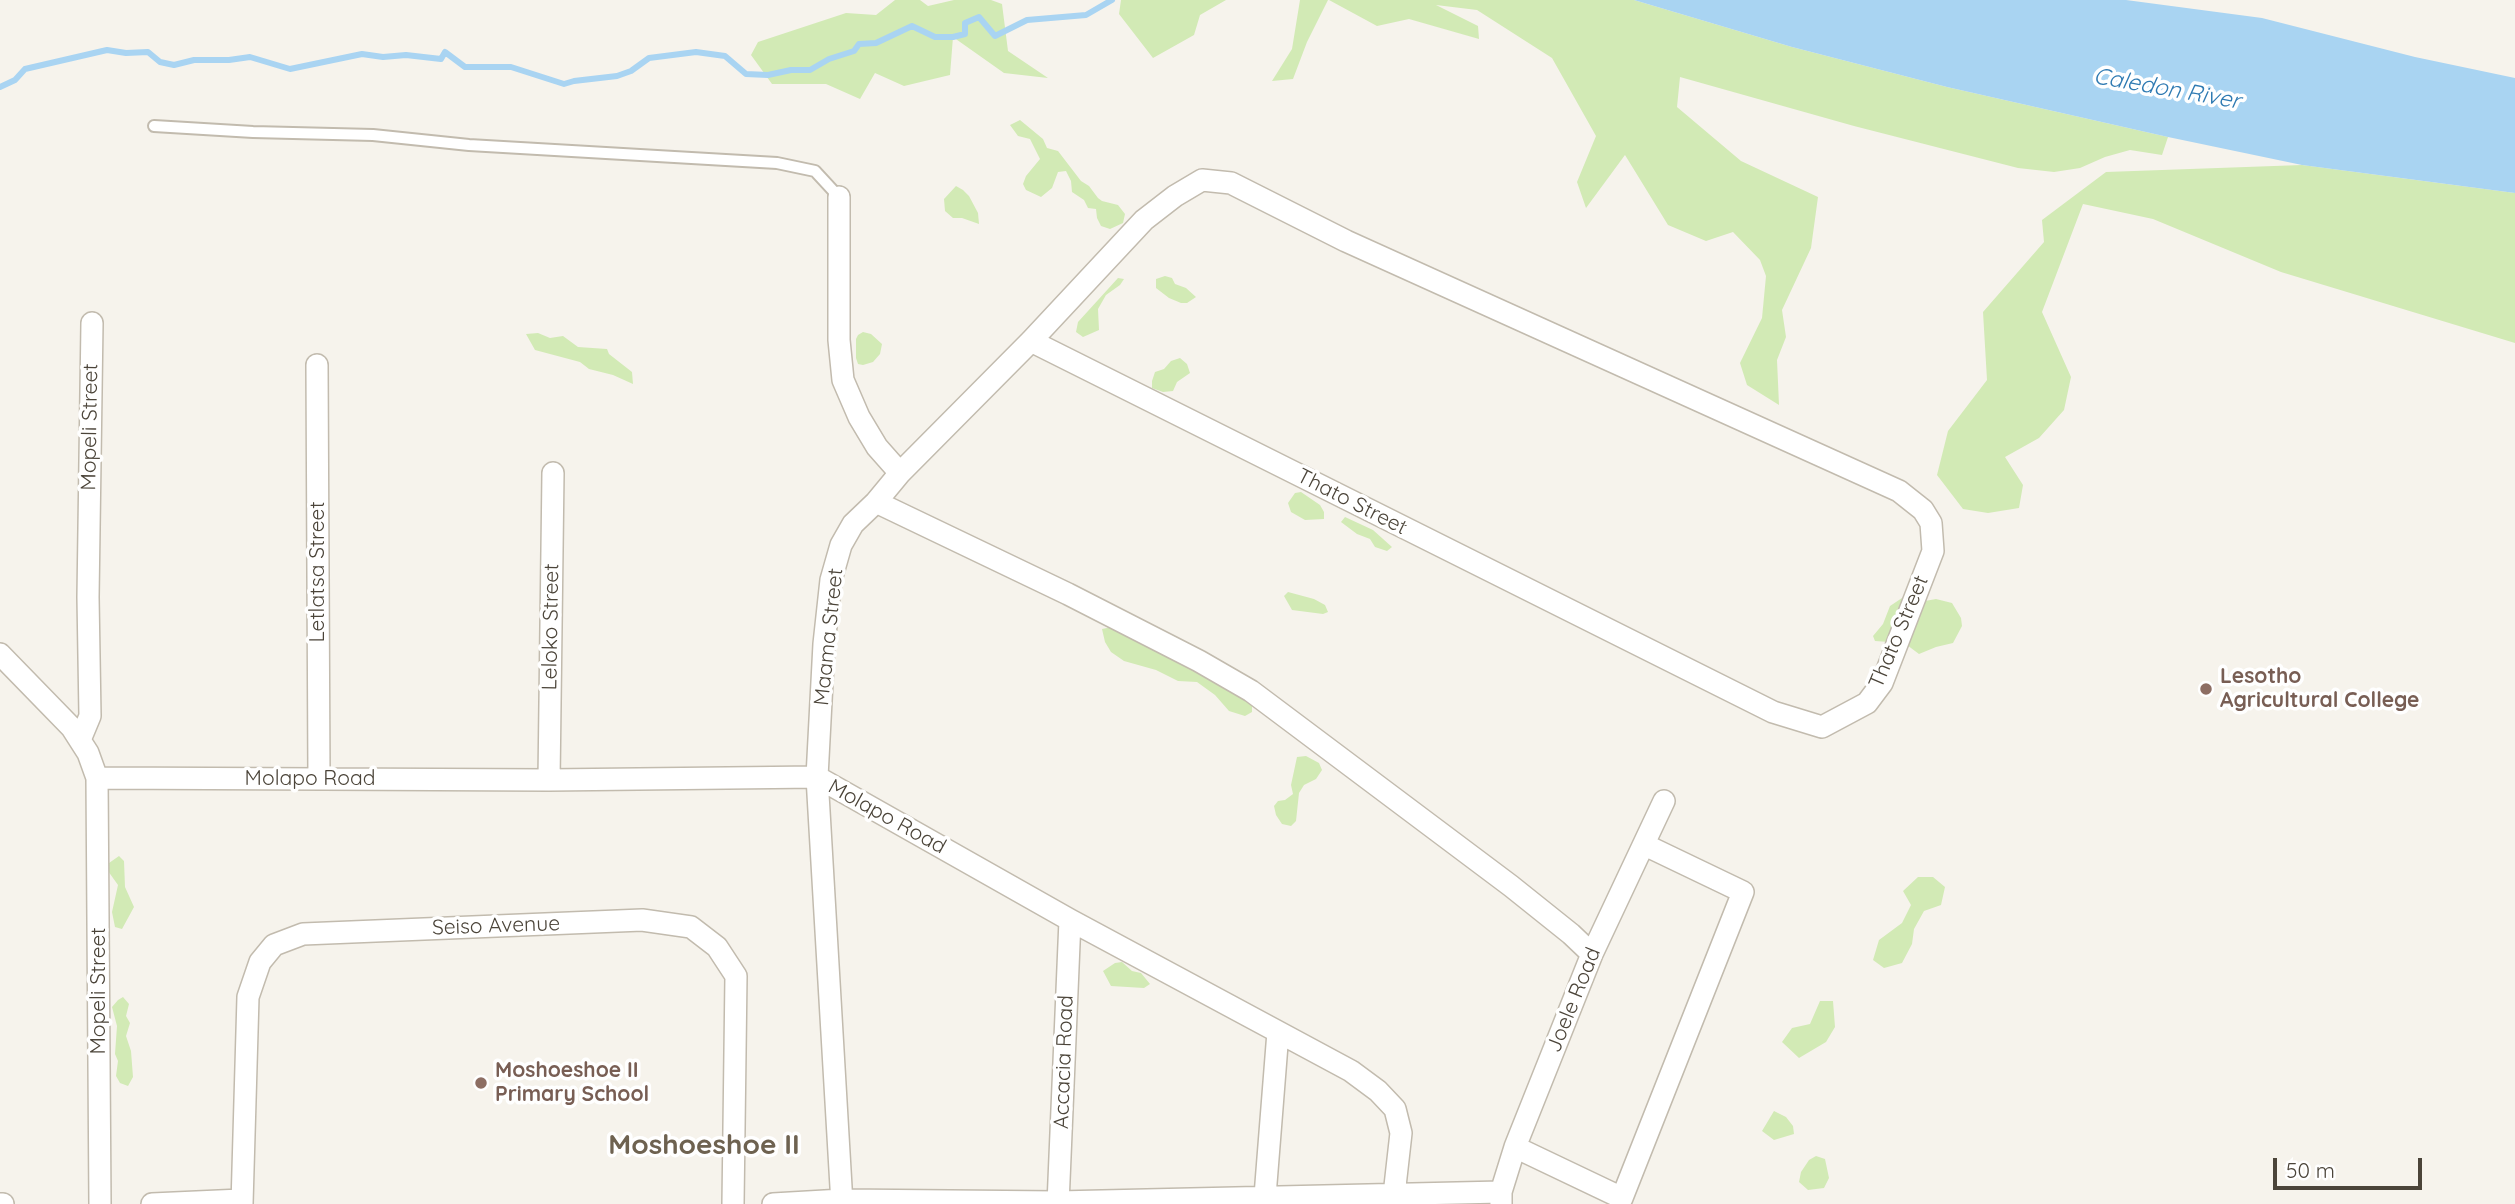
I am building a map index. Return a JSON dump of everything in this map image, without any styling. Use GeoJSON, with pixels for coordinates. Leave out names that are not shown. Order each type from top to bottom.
{"type":"FeatureCollection","features":[{"type":"Feature","properties":{"kind":"street","name":"Thato Street"},"geometry":{"type":"LineString","coordinates":[[1031,341],[1773,712],[1822,727],[1867,703],[1882,683],[1933,551],[1931,523],[1923,510],[1899,491],[1346,241],[1231,183],[1202,180]]}},
{"type":"Feature","properties":{"kind":"street","name":"Maama Street"},"geometry":{"type":"LineString","coordinates":[[842,1202],[817,778],[824,644],[831,580],[841,545],[853,524],[900,473],[1031,341],[1144,220],[1175,196],[1202,180]]}},
{"type":"Feature","properties":{"kind":"street"},"geometry":{"type":"LineString","coordinates":[[839,197],[839,340],[843,380],[859,417],[877,447],[900,473]]}},
{"type":"Feature","properties":{"kind":"street","name":"Mopeli Street"},"geometry":{"type":"LineString","coordinates":[[80,740],[90,716],[88,597],[92,323]]}},
{"type":"Feature","properties":{"kind":"street","name":"Letlatsa Street"},"geometry":{"type":"LineString","coordinates":[[317,365],[319,779]]}},
{"type":"Feature","properties":{"kind":"street","name":"Leloko Street"},"geometry":{"type":"LineString","coordinates":[[549,780],[553,473]]}},
{"type":"Feature","properties":{"kind":"street"},"geometry":{"type":"LineString","coordinates":[[876,502],[1068,594],[1199,661],[1251,691],[1511,886],[1592,954]]}},
{"type":"Feature","properties":{"kind":"street"},"geometry":{"type":"LineString","coordinates":[[0,654],[72,728],[88,753],[97,778]]}},
{"type":"Feature","properties":{"kind":"street","name":"Mopeli Street"},"geometry":{"type":"LineString","coordinates":[[97,778],[100,1204]]}},
{"type":"Feature","properties":{"kind":"street","name":"Molapo Road"},"geometry":{"type":"LineString","coordinates":[[97,778],[817,778],[1070,920],[1351,1071],[1378,1091],[1395,1109],[1401,1133],[1394,1195]]}},
{"type":"Feature","properties":{"kind":"street","name":"Joele Road"},"geometry":{"type":"LineString","coordinates":[[1502,1198],[1515,1147],[1592,954],[1664,802]]}},
{"type":"Feature","properties":{"kind":"street"},"geometry":{"type":"LineString","coordinates":[[1515,1147],[1622,1198],[1743,892],[1645,845]]}},
{"type":"Feature","properties":{"kind":"street","name":"Seiso Avenue"},"geometry":{"type":"LineString","coordinates":[[241,1202],[248,997],[260,962],[274,944],[303,934],[642,920],[691,927],[717,947],[736,976],[733,1204]]}},
{"type":"Feature","properties":{"kind":"street","name":"Accacia Road"},"geometry":{"type":"LineString","coordinates":[[1058,1203],[1070,920]]}},
{"type":"Feature","properties":{"kind":"street"},"geometry":{"type":"LineString","coordinates":[[1265,1196],[1278,1032]]}},
{"type":"Feature","properties":{"kind":"street"},"geometry":{"type":"LineString","coordinates":[[773,1204],[1058,1203],[1265,1196],[1291,1200],[1394,1195],[1502,1198]]}},
{"type":"Feature","properties":{"kind":"street"},"geometry":{"type":"LineString","coordinates":[[152,1204],[241,1202]]}},
{"type":"Feature","properties":{"kind":"lane"},"geometry":{"type":"LineString","coordinates":[[154,126],[373,135],[469,145],[777,163],[815,171],[839,197]]}},
{"type":"Feature","properties":{"kind":"green space"},"geometry":{"type":"Polygon","coordinates":[[[895,0],[920,0],[928,6],[954,0],[991,0],[1002,4],[1008,51],[1048,78],[1004,73],[953,37],[950,75],[904,86],[875,73],[860,99],[826,84],[772,84],[751,55],[758,42],[846,13],[876,15],[895,0]]]}},
{"type":"Feature","properties":{"kind":"green space"},"geometry":{"type":"Polygon","coordinates":[[[1121,0],[1226,0],[1200,15],[1194,35],[1153,58],[1119,14],[1121,0]]]}},
{"type":"Feature","properties":{"kind":"green space"},"geometry":{"type":"Polygon","coordinates":[[[1300,0],[1328,0],[1307,42],[1293,79],[1272,81],[1292,49],[1300,0]]]}},
{"type":"Feature","properties":{"kind":"green space"},"geometry":{"type":"Polygon","coordinates":[[[1329,0],[1634,0],[1792,47],[1947,87],[2168,137],[2162,155],[2130,150],[2080,168],[2054,172],[2018,168],[1680,77],[1677,107],[1741,161],[1818,197],[1811,248],[1782,310],[1786,337],[1777,360],[1779,405],[1747,385],[1740,363],[1762,318],[1766,276],[1760,260],[1733,232],[1706,241],[1668,225],[1625,155],[1586,208],[1577,182],[1596,136],[1552,58],[1477,10],[1436,5],[1478,26],[1479,39],[1409,19],[1377,26],[1329,0]]]}},
{"type":"Feature","properties":{"kind":"green space"},"geometry":{"type":"Polygon","coordinates":[[[1020,120],[1043,139],[1047,148],[1058,151],[1098,198],[1118,205],[1125,214],[1123,223],[1110,229],[1101,226],[1096,209],[1088,208],[1084,200],[1072,192],[1066,171],[1058,172],[1052,188],[1041,197],[1026,190],[1023,184],[1026,176],[1040,159],[1030,139],[1018,136],[1010,125],[1020,120]]]}},
{"type":"Feature","properties":{"kind":"green space"},"geometry":{"type":"Polygon","coordinates":[[[2302,165],[2515,193],[2515,343],[2281,272],[2153,219],[2083,204],[2042,312],[2071,377],[2064,410],[2039,438],[2005,457],[2023,485],[2019,508],[1988,513],[1963,509],[1937,475],[1948,431],[1987,380],[1983,312],[2044,242],[2042,220],[2106,172],[2302,165]]]}},
{"type":"Feature","properties":{"kind":"green space"},"geometry":{"type":"Polygon","coordinates":[[[956,186],[969,196],[978,213],[979,224],[953,218],[945,211],[944,199],[956,186]]]}},
{"type":"Feature","properties":{"kind":"green space"},"geometry":{"type":"Polygon","coordinates":[[[1165,276],[1172,278],[1175,284],[1186,288],[1196,297],[1187,303],[1169,298],[1156,288],[1156,279],[1165,276]]]}},
{"type":"Feature","properties":{"kind":"green space"},"geometry":{"type":"Polygon","coordinates":[[[1118,278],[1124,279],[1106,295],[1098,309],[1099,330],[1083,337],[1076,332],[1078,322],[1118,278]]]}},
{"type":"Feature","properties":{"kind":"green space"},"geometry":{"type":"Polygon","coordinates":[[[863,332],[871,334],[882,344],[880,354],[873,362],[863,365],[858,364],[856,358],[856,339],[863,332]]]}},
{"type":"Feature","properties":{"kind":"green space"},"geometry":{"type":"Polygon","coordinates":[[[538,333],[550,338],[563,336],[578,347],[607,349],[609,354],[632,372],[633,384],[589,369],[580,362],[535,350],[526,334],[538,333]]]}},
{"type":"Feature","properties":{"kind":"green space"},"geometry":{"type":"Polygon","coordinates":[[[1180,358],[1187,364],[1190,373],[1177,382],[1173,391],[1163,392],[1152,388],[1155,372],[1180,358]]]}},
{"type":"Feature","properties":{"kind":"green space"},"geometry":{"type":"Polygon","coordinates":[[[1301,492],[1320,505],[1324,519],[1305,520],[1291,512],[1288,503],[1295,493],[1301,492]]]}},
{"type":"Feature","properties":{"kind":"green space"},"geometry":{"type":"Polygon","coordinates":[[[1345,517],[1373,530],[1392,547],[1387,551],[1375,547],[1370,539],[1357,534],[1341,522],[1345,517]]]}},
{"type":"Feature","properties":{"kind":"green space"},"geometry":{"type":"Polygon","coordinates":[[[1288,592],[1314,599],[1325,605],[1328,612],[1323,614],[1292,610],[1284,596],[1288,592]]]}},
{"type":"Feature","properties":{"kind":"green space"},"geometry":{"type":"Polygon","coordinates":[[[1905,596],[1889,642],[1875,641],[1873,636],[1883,624],[1890,606],[1905,596]]]}},
{"type":"Feature","properties":{"kind":"green space"},"geometry":{"type":"Polygon","coordinates":[[[1936,599],[1952,603],[1961,618],[1962,626],[1953,643],[1919,654],[1907,645],[1925,601],[1936,599]]]}},
{"type":"Feature","properties":{"kind":"green space"},"geometry":{"type":"Polygon","coordinates":[[[1112,627],[1117,632],[1148,642],[1252,702],[1252,712],[1245,716],[1229,711],[1215,695],[1197,682],[1178,681],[1156,670],[1124,661],[1111,652],[1105,642],[1102,629],[1112,627]]]}},
{"type":"Feature","properties":{"kind":"green space"},"geometry":{"type":"Polygon","coordinates":[[[1306,756],[1319,763],[1322,770],[1316,779],[1304,785],[1299,793],[1296,821],[1291,826],[1282,824],[1274,806],[1293,794],[1291,785],[1297,757],[1306,756]]]}},
{"type":"Feature","properties":{"kind":"green space"},"geometry":{"type":"Polygon","coordinates":[[[119,856],[124,861],[125,887],[134,907],[122,929],[115,927],[112,912],[118,885],[108,871],[109,863],[119,856]]]}},
{"type":"Feature","properties":{"kind":"green space"},"geometry":{"type":"Polygon","coordinates":[[[1918,877],[1933,877],[1945,887],[1941,905],[1924,911],[1914,929],[1912,944],[1902,963],[1884,968],[1873,960],[1879,940],[1902,923],[1911,905],[1903,891],[1918,877]]]}},
{"type":"Feature","properties":{"kind":"green space"},"geometry":{"type":"Polygon","coordinates":[[[1122,962],[1132,971],[1141,973],[1150,984],[1144,988],[1111,986],[1103,971],[1122,962]]]}},
{"type":"Feature","properties":{"kind":"green space"},"geometry":{"type":"Polygon","coordinates":[[[123,997],[129,1004],[126,1016],[130,1023],[126,1036],[131,1051],[133,1077],[128,1086],[120,1083],[116,1076],[117,1026],[112,1007],[123,997]]]}},
{"type":"Feature","properties":{"kind":"green space"},"geometry":{"type":"Polygon","coordinates":[[[1820,1001],[1833,1001],[1835,1027],[1826,1042],[1799,1058],[1782,1042],[1792,1028],[1810,1024],[1820,1001]]]}},
{"type":"Feature","properties":{"kind":"green space"},"geometry":{"type":"Polygon","coordinates":[[[1774,1111],[1786,1117],[1793,1126],[1794,1134],[1774,1140],[1762,1131],[1774,1111]]]}},
{"type":"Feature","properties":{"kind":"green space"},"geometry":{"type":"Polygon","coordinates":[[[1816,1156],[1825,1159],[1829,1178],[1824,1188],[1808,1190],[1799,1182],[1801,1172],[1809,1160],[1816,1156]]]}},
{"type":"Feature","properties":{"kind":"water","name":"Caledon River"},"geometry":{"type":"Polygon","coordinates":[[[1634,0],[2126,0],[2262,18],[2415,57],[2515,78],[2515,193],[2302,165],[2168,137],[1947,87],[1792,47],[1634,0]]]}},
{"type":"Feature","properties":{"kind":"waterway"},"geometry":{"type":"LineString","coordinates":[[0,87],[15,80],[25,69],[107,50],[148,52],[160,62],[174,65],[194,60],[250,57],[290,69],[362,54],[441,59],[445,52],[465,67],[511,67],[564,84],[617,76],[631,71],[649,58],[696,52],[725,56],[746,74],[768,75],[791,70],[810,70],[829,59],[854,51],[859,44],[876,43],[912,26],[935,37],[953,37],[965,34],[965,23],[979,17],[995,36],[1027,20],[1086,15],[1112,0]]}},
{"type":"Feature","properties":{"kind":"place","name":"Lesotho Agricultural College"},"geometry":{"type":"Point","coordinates":[2206,689]}},
{"type":"Feature","properties":{"kind":"place","name":"Moshoeshoe II Primary School"},"geometry":{"type":"Point","coordinates":[481,1083]}},
{"type":"Feature","properties":{"kind":"district","name":"Moshoeshoe II"},"geometry":{"type":"Point","coordinates":[704,1146]}}]}
